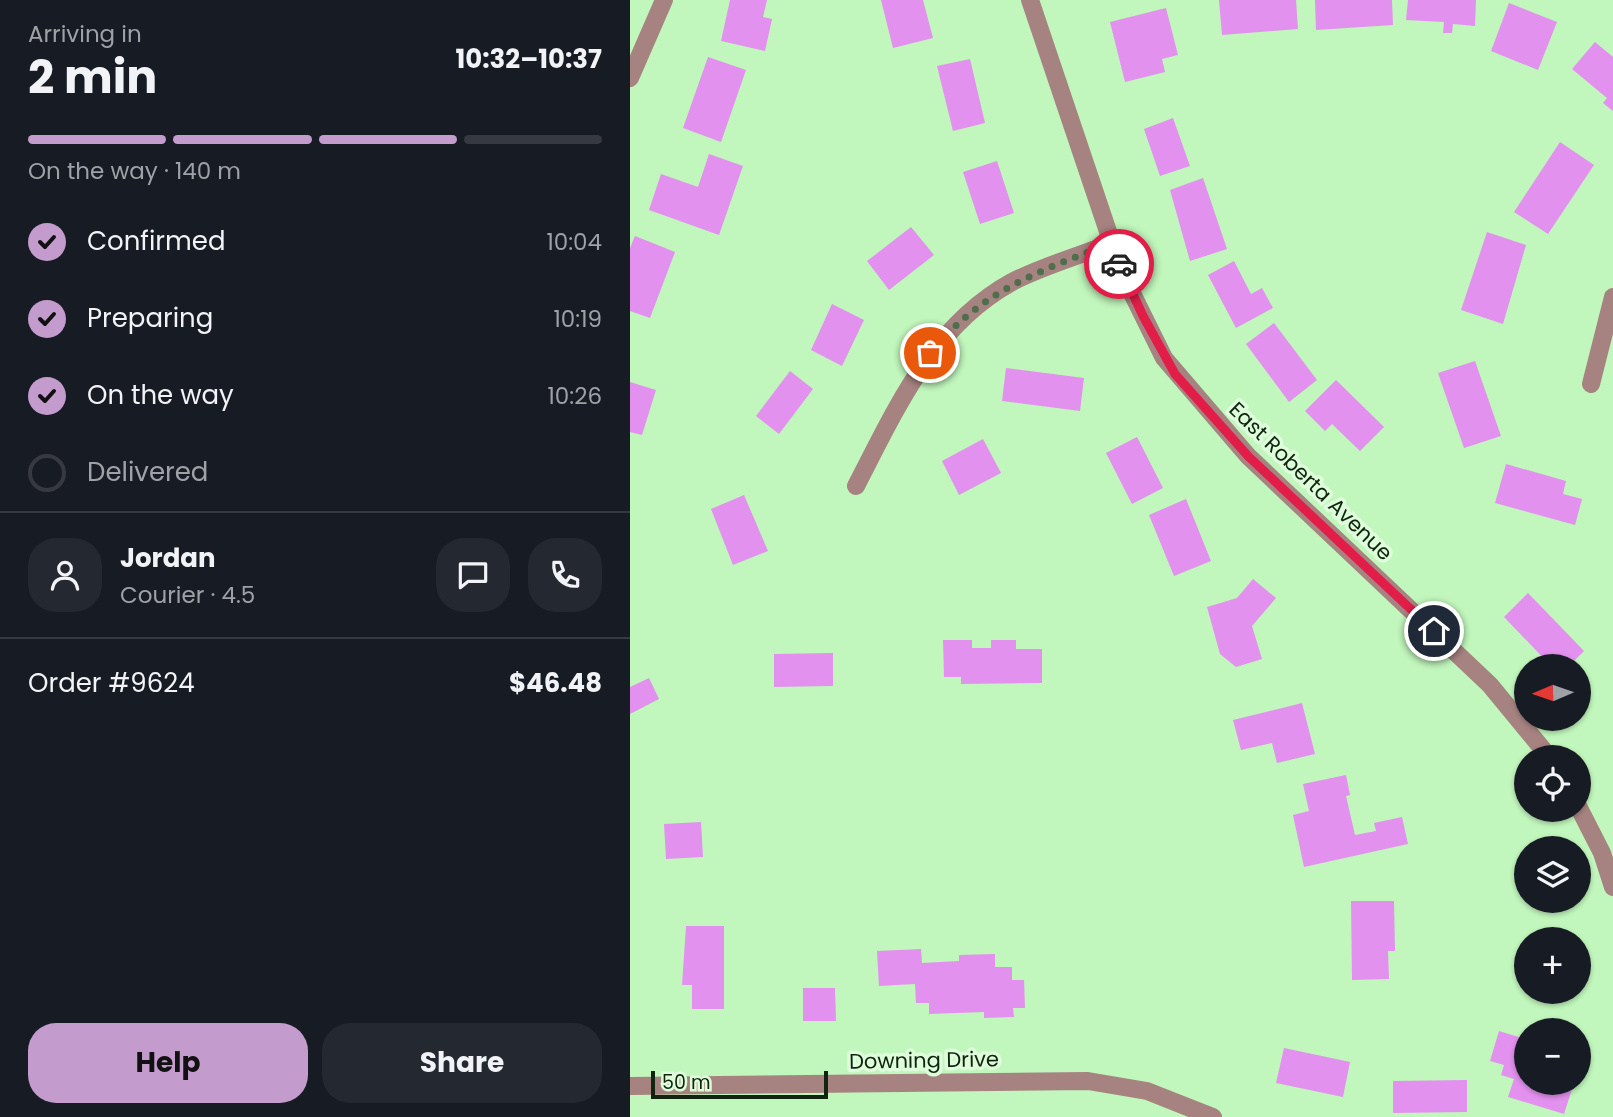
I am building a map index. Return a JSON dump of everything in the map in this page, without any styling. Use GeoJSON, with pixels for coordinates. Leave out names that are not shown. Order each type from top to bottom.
{"type":"FeatureCollection","features":[{"type":"Feature","properties":{"kind":"street"},"geometry":{"type":"LineString","coordinates":[[632,69],[664,0]]}},
{"type":"Feature","properties":{"kind":"street","name":"East Roberta Avenue"},"geometry":{"type":"LineString","coordinates":[[1030,0],[1111,243],[1143,316],[1175,374],[1248,456],[1490,685],[1539,745]]}},
{"type":"Feature","properties":{"kind":"street"},"geometry":{"type":"LineString","coordinates":[[856,486],[902,398],[930,353],[950,329],[990,296],[1014,282],[1111,243]]}},
{"type":"Feature","properties":{"kind":"street"},"geometry":{"type":"LineString","coordinates":[[1591,384],[1613,298]]}},
{"type":"Feature","properties":{"kind":"street"},"geometry":{"type":"LineString","coordinates":[[1586,822],[1602,853],[1613,887]]}},
{"type":"Feature","properties":{"kind":"street","name":"Downing Drive"},"geometry":{"type":"LineString","coordinates":[[630,1086],[1088,1081],[1147,1091],[1213,1117]]}},
{"type":"Feature","properties":{"kind":"building"},"geometry":{"type":"Polygon","coordinates":[[[730,0],[767,0],[763,17],[772,19],[765,51],[721,41],[730,0]]]}},
{"type":"Feature","properties":{"kind":"building"},"geometry":{"type":"Polygon","coordinates":[[[881,0],[923,0],[933,38],[893,48],[881,0]]]}},
{"type":"Feature","properties":{"kind":"building"},"geometry":{"type":"Polygon","coordinates":[[[1219,0],[1296,0],[1298,29],[1222,35],[1219,0]]]}},
{"type":"Feature","properties":{"kind":"building"},"geometry":{"type":"Polygon","coordinates":[[[1315,0],[1392,0],[1393,25],[1316,30],[1315,0]]]}},
{"type":"Feature","properties":{"kind":"building"},"geometry":{"type":"Polygon","coordinates":[[[1408,0],[1476,0],[1475,26],[1453,24],[1452,33],[1443,33],[1444,22],[1406,20],[1408,0]]]}},
{"type":"Feature","properties":{"kind":"building"},"geometry":{"type":"Polygon","coordinates":[[[1509,3],[1557,22],[1538,70],[1491,51],[1509,3]]]}},
{"type":"Feature","properties":{"kind":"building"},"geometry":{"type":"Polygon","coordinates":[[[1166,8],[1178,55],[1162,59],[1165,72],[1125,82],[1110,22],[1166,8]]]}},
{"type":"Feature","properties":{"kind":"building"},"geometry":{"type":"Polygon","coordinates":[[[1595,42],[1613,57],[1613,111],[1603,103],[1607,98],[1572,69],[1595,42]]]}},
{"type":"Feature","properties":{"kind":"building"},"geometry":{"type":"Polygon","coordinates":[[[708,57],[746,70],[721,142],[683,128],[708,57]]]}},
{"type":"Feature","properties":{"kind":"building"},"geometry":{"type":"Polygon","coordinates":[[[970,59],[985,123],[953,131],[937,66],[970,59]]]}},
{"type":"Feature","properties":{"kind":"building"},"geometry":{"type":"Polygon","coordinates":[[[1173,118],[1190,166],[1160,176],[1144,129],[1173,118]]]}},
{"type":"Feature","properties":{"kind":"building"},"geometry":{"type":"Polygon","coordinates":[[[1560,142],[1594,165],[1548,234],[1514,212],[1560,142]]]}},
{"type":"Feature","properties":{"kind":"building"},"geometry":{"type":"Polygon","coordinates":[[[709,154],[743,166],[719,235],[649,210],[661,174],[698,187],[709,154]]]}},
{"type":"Feature","properties":{"kind":"building"},"geometry":{"type":"Polygon","coordinates":[[[997,161],[1014,213],[980,224],[963,172],[997,161]]]}},
{"type":"Feature","properties":{"kind":"building"},"geometry":{"type":"Polygon","coordinates":[[[1203,178],[1227,249],[1190,261],[1170,190],[1203,178]]]}},
{"type":"Feature","properties":{"kind":"building"},"geometry":{"type":"Polygon","coordinates":[[[911,227],[934,255],[889,290],[867,261],[911,227]]]}},
{"type":"Feature","properties":{"kind":"building"},"geometry":{"type":"Polygon","coordinates":[[[1487,232],[1526,245],[1503,324],[1461,310],[1487,232]]]}},
{"type":"Feature","properties":{"kind":"building"},"geometry":{"type":"Polygon","coordinates":[[[635,236],[675,252],[650,318],[630,311],[630,248],[635,236]]]}},
{"type":"Feature","properties":{"kind":"building"},"geometry":{"type":"Polygon","coordinates":[[[1234,261],[1251,294],[1262,288],[1273,308],[1236,328],[1208,275],[1234,261]]]}},
{"type":"Feature","properties":{"kind":"building"},"geometry":{"type":"Polygon","coordinates":[[[832,304],[864,320],[842,366],[811,350],[832,304]]]}},
{"type":"Feature","properties":{"kind":"building"},"geometry":{"type":"Polygon","coordinates":[[[1274,323],[1317,380],[1289,402],[1246,344],[1274,323]]]}},
{"type":"Feature","properties":{"kind":"building"},"geometry":{"type":"Polygon","coordinates":[[[1475,361],[1501,436],[1464,448],[1438,373],[1475,361]]]}},
{"type":"Feature","properties":{"kind":"building"},"geometry":{"type":"Polygon","coordinates":[[[1006,368],[1084,378],[1080,411],[1002,401],[1006,368]]]}},
{"type":"Feature","properties":{"kind":"building"},"geometry":{"type":"Polygon","coordinates":[[[790,371],[813,389],[779,434],[756,416],[790,371]]]}},
{"type":"Feature","properties":{"kind":"building"},"geometry":{"type":"Polygon","coordinates":[[[1336,380],[1384,427],[1360,451],[1332,424],[1325,431],[1305,411],[1336,380]]]}},
{"type":"Feature","properties":{"kind":"building"},"geometry":{"type":"Polygon","coordinates":[[[630,382],[656,390],[642,435],[630,432],[630,382]]]}},
{"type":"Feature","properties":{"kind":"building"},"geometry":{"type":"Polygon","coordinates":[[[1137,437],[1163,488],[1132,504],[1106,453],[1137,437]]]}},
{"type":"Feature","properties":{"kind":"building"},"geometry":{"type":"Polygon","coordinates":[[[983,439],[1001,473],[959,495],[942,461],[983,439]]]}},
{"type":"Feature","properties":{"kind":"building"},"geometry":{"type":"Polygon","coordinates":[[[1506,464],[1566,481],[1563,494],[1582,499],[1575,525],[1495,503],[1506,464]]]}},
{"type":"Feature","properties":{"kind":"building"},"geometry":{"type":"Polygon","coordinates":[[[744,495],[768,551],[733,565],[711,509],[744,495]]]}},
{"type":"Feature","properties":{"kind":"building"},"geometry":{"type":"Polygon","coordinates":[[[1186,499],[1211,561],[1174,576],[1149,515],[1186,499]]]}},
{"type":"Feature","properties":{"kind":"building"},"geometry":{"type":"Polygon","coordinates":[[[1253,579],[1276,598],[1252,626],[1262,659],[1236,667],[1220,654],[1207,607],[1237,598],[1253,579]]]}},
{"type":"Feature","properties":{"kind":"building"},"geometry":{"type":"Polygon","coordinates":[[[1528,593],[1584,651],[1581,654],[1540,654],[1504,617],[1528,593]]]}},
{"type":"Feature","properties":{"kind":"building"},"geometry":{"type":"Polygon","coordinates":[[[943,640],[972,640],[972,648],[991,648],[991,640],[1016,640],[1016,649],[1042,649],[1042,683],[961,684],[961,677],[944,677],[943,640]]]}},
{"type":"Feature","properties":{"kind":"building"},"geometry":{"type":"Polygon","coordinates":[[[833,653],[833,686],[774,687],[774,654],[833,653]]]}},
{"type":"Feature","properties":{"kind":"building"},"geometry":{"type":"Polygon","coordinates":[[[649,678],[659,699],[630,714],[630,687],[649,678]]]}},
{"type":"Feature","properties":{"kind":"building"},"geometry":{"type":"Polygon","coordinates":[[[1302,703],[1315,754],[1277,763],[1272,743],[1241,750],[1233,720],[1302,703]]]}},
{"type":"Feature","properties":{"kind":"building"},"geometry":{"type":"Polygon","coordinates":[[[1346,775],[1350,795],[1346,796],[1355,835],[1376,831],[1374,823],[1402,817],[1408,844],[1304,867],[1293,815],[1309,811],[1303,784],[1346,775]]]}},
{"type":"Feature","properties":{"kind":"building"},"geometry":{"type":"Polygon","coordinates":[[[701,822],[703,857],[666,859],[664,824],[701,822]]]}},
{"type":"Feature","properties":{"kind":"building"},"geometry":{"type":"Polygon","coordinates":[[[1351,901],[1394,901],[1395,951],[1388,951],[1389,979],[1352,980],[1351,901]]]}},
{"type":"Feature","properties":{"kind":"building"},"geometry":{"type":"Polygon","coordinates":[[[686,926],[724,926],[724,1009],[692,1009],[692,985],[682,985],[686,926]]]}},
{"type":"Feature","properties":{"kind":"building"},"geometry":{"type":"Polygon","coordinates":[[[921,949],[922,963],[959,961],[959,955],[995,954],[995,967],[1012,967],[1012,980],[1024,980],[1025,1008],[1013,1008],[1014,1017],[984,1018],[984,1012],[929,1014],[929,1003],[916,1003],[915,984],[879,986],[877,951],[921,949]]]}},
{"type":"Feature","properties":{"kind":"building"},"geometry":{"type":"Polygon","coordinates":[[[803,988],[835,988],[836,1021],[803,1021],[803,988]]]}},
{"type":"Feature","properties":{"kind":"building"},"geometry":{"type":"Polygon","coordinates":[[[1499,1031],[1514,1036],[1514,1079],[1501,1075],[1504,1065],[1490,1061],[1499,1031]]]}},
{"type":"Feature","properties":{"kind":"building"},"geometry":{"type":"Polygon","coordinates":[[[1284,1048],[1350,1062],[1343,1097],[1276,1083],[1284,1048]]]}},
{"type":"Feature","properties":{"kind":"building"},"geometry":{"type":"Polygon","coordinates":[[[1514,1079],[1514,1095],[1570,1095],[1564,1114],[1508,1097],[1514,1079]]]}},
{"type":"Feature","properties":{"kind":"building"},"geometry":{"type":"Polygon","coordinates":[[[1467,1080],[1467,1112],[1393,1113],[1393,1081],[1467,1080]]]}},
{"type":"Feature","properties":{"kind":"way so far"},"geometry":{"type":"LineString","coordinates":[[930,353],[950,329],[990,296],[1014,282],[1111,243],[1119,264]]}},
{"type":"Feature","properties":{"kind":"route"},"geometry":{"type":"LineString","coordinates":[[1119,264],[1164,358],[1175,374],[1248,456],[1434,631]]}}]}
